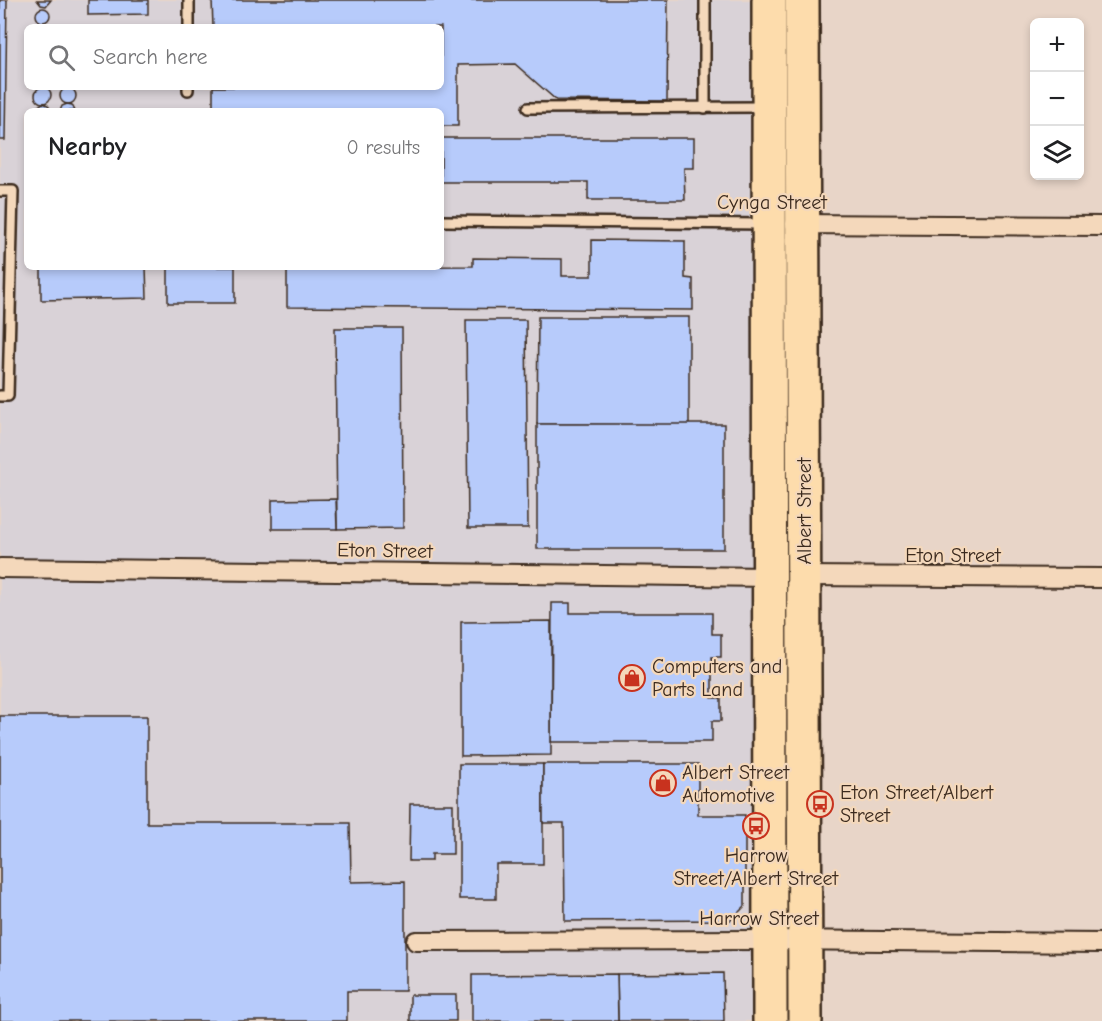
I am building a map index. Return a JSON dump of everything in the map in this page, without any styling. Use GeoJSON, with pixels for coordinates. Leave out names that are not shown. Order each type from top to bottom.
{"type":"FeatureCollection","features":[{"type":"Feature","properties":{"kind":"highway","name":"Albert Street"},"geometry":{"type":"LineString","coordinates":[[769,0],[770,1021]]}},
{"type":"Feature","properties":{"kind":"highway","name":"Albert Street"},"geometry":{"type":"LineString","coordinates":[[802,0],[805,1021]]}},
{"type":"Feature","properties":{"kind":"highway"},"geometry":{"type":"LineString","coordinates":[[770,578],[804,576]]}},
{"type":"Feature","properties":{"kind":"highway"},"geometry":{"type":"LineString","coordinates":[[770,758],[805,759]]}},
{"type":"Feature","properties":{"kind":"highway"},"geometry":{"type":"LineString","coordinates":[[770,869],[805,869]]}},
{"type":"Feature","properties":{"kind":"street","name":"Cynga Street"},"geometry":{"type":"LineString","coordinates":[[769,225],[1102,226]]}},
{"type":"Feature","properties":{"kind":"street","name":"Eton Street"},"geometry":{"type":"LineString","coordinates":[[0,568],[770,578]]}},
{"type":"Feature","properties":{"kind":"street","name":"Eton Street"},"geometry":{"type":"LineString","coordinates":[[804,576],[1102,578]]}},
{"type":"Feature","properties":{"kind":"street","name":"Harrow Street"},"geometry":{"type":"LineString","coordinates":[[416,941],[770,940],[1102,943]]}},
{"type":"Feature","properties":{"kind":"lane"},"geometry":{"type":"LineString","coordinates":[[189,0],[189,24]]}},
{"type":"Feature","properties":{"kind":"lane"},"geometry":{"type":"LineString","coordinates":[[705,0],[705,108]]}},
{"type":"Feature","properties":{"kind":"lane"},"geometry":{"type":"LineString","coordinates":[[528,108],[769,107]]}},
{"type":"Feature","properties":{"kind":"lane"},"geometry":{"type":"LineString","coordinates":[[0,191],[13,191],[8,396],[0,396]]}},
{"type":"Feature","properties":{"kind":"lane","name":"Cynga Street"},"geometry":{"type":"LineString","coordinates":[[444,221],[769,225]]}},
{"type":"Feature","properties":{"kind":"shaded area"},"geometry":{"type":"Polygon","coordinates":[[[0,0],[750,0],[753,1021],[0,1021],[0,0]]]}},
{"type":"Feature","properties":{"kind":"building"},"geometry":{"type":"Polygon","coordinates":[[[0,0],[7,0],[5,140],[0,140],[0,0]]]}},
{"type":"Feature","properties":{"kind":"building"},"geometry":{"type":"Polygon","coordinates":[[[37,0],[51,0],[46,6],[41,5],[37,0]]]}},
{"type":"Feature","properties":{"kind":"building"},"geometry":{"type":"Polygon","coordinates":[[[88,0],[148,0],[148,14],[88,15],[88,0]]]}},
{"type":"Feature","properties":{"kind":"building"},"geometry":{"type":"Polygon","coordinates":[[[212,0],[668,0],[667,101],[556,100],[515,64],[458,65],[458,126],[444,126],[444,108],[213,108],[213,90],[444,90],[444,24],[213,24],[212,0]]]}},
{"type":"Feature","properties":{"kind":"building"},"geometry":{"type":"Polygon","coordinates":[[[40,8],[46,8],[50,15],[46,22],[40,22],[36,18],[36,12],[40,8]]]}},
{"type":"Feature","properties":{"kind":"building"},"geometry":{"type":"Polygon","coordinates":[[[38,90],[50,92],[50,98],[43,103],[35,95],[38,90]]]}},
{"type":"Feature","properties":{"kind":"building"},"geometry":{"type":"Polygon","coordinates":[[[64,90],[72,90],[75,93],[75,99],[68,104],[60,96],[64,90]]]}},
{"type":"Feature","properties":{"kind":"building"},"geometry":{"type":"Polygon","coordinates":[[[43,103],[50,108],[37,108],[43,103]]]}},
{"type":"Feature","properties":{"kind":"building"},"geometry":{"type":"Polygon","coordinates":[[[67,104],[74,108],[61,108],[67,104]]]}},
{"type":"Feature","properties":{"kind":"building"},"geometry":{"type":"Polygon","coordinates":[[[444,138],[694,138],[694,168],[684,168],[685,200],[588,200],[588,182],[444,182],[444,138]]]}},
{"type":"Feature","properties":{"kind":"building"},"geometry":{"type":"Polygon","coordinates":[[[592,240],[685,241],[685,278],[693,279],[693,310],[287,307],[287,270],[444,270],[444,266],[473,266],[473,258],[562,259],[562,276],[592,276],[592,240]]]}},
{"type":"Feature","properties":{"kind":"building"},"geometry":{"type":"Polygon","coordinates":[[[41,270],[146,270],[147,298],[41,300],[41,270]]]}},
{"type":"Feature","properties":{"kind":"building"},"geometry":{"type":"Polygon","coordinates":[[[168,270],[235,270],[235,303],[168,303],[168,270]]]}},
{"type":"Feature","properties":{"kind":"building"},"geometry":{"type":"Polygon","coordinates":[[[538,317],[689,317],[689,425],[537,424],[538,317]]]}},
{"type":"Feature","properties":{"kind":"building"},"geometry":{"type":"Polygon","coordinates":[[[466,320],[526,320],[528,528],[468,528],[466,320]]]}},
{"type":"Feature","properties":{"kind":"building"},"geometry":{"type":"Polygon","coordinates":[[[335,328],[402,328],[403,528],[337,529],[335,328]]]}},
{"type":"Feature","properties":{"kind":"building"},"geometry":{"type":"Polygon","coordinates":[[[537,424],[724,424],[724,549],[537,549],[537,424]]]}},
{"type":"Feature","properties":{"kind":"building"},"geometry":{"type":"Polygon","coordinates":[[[336,499],[337,529],[272,529],[272,500],[336,499]]]}},
{"type":"Feature","properties":{"kind":"building","name":"Computers and Parts Land"},"geometry":{"type":"Polygon","coordinates":[[[552,603],[570,603],[570,613],[712,613],[712,634],[721,634],[721,657],[712,657],[712,698],[721,698],[721,721],[712,721],[712,742],[551,742],[552,603]]]}},
{"type":"Feature","properties":{"kind":"building"},"geometry":{"type":"Polygon","coordinates":[[[551,621],[551,755],[461,756],[461,622],[551,621]]]}},
{"type":"Feature","properties":{"kind":"building"},"geometry":{"type":"Polygon","coordinates":[[[0,716],[147,716],[147,823],[350,823],[351,882],[405,881],[405,991],[347,991],[347,1021],[0,1021],[0,716]]]}},
{"type":"Feature","properties":{"kind":"building"},"geometry":{"type":"Polygon","coordinates":[[[459,764],[543,764],[543,864],[496,864],[496,899],[459,899],[459,764]]]}},
{"type":"Feature","properties":{"kind":"building"},"geometry":{"type":"Polygon","coordinates":[[[543,764],[698,764],[698,815],[745,815],[745,906],[731,920],[565,921],[564,823],[543,823],[543,764]]]}},
{"type":"Feature","properties":{"kind":"building"},"geometry":{"type":"Polygon","coordinates":[[[410,804],[453,804],[453,854],[432,854],[432,861],[409,861],[410,804]]]}},
{"type":"Feature","properties":{"kind":"building"},"geometry":{"type":"Polygon","coordinates":[[[723,973],[724,1021],[618,1021],[617,974],[723,973]]]}},
{"type":"Feature","properties":{"kind":"building"},"geometry":{"type":"Polygon","coordinates":[[[617,974],[618,1021],[472,1021],[472,975],[617,974]]]}},
{"type":"Feature","properties":{"kind":"building"},"geometry":{"type":"Polygon","coordinates":[[[410,995],[456,995],[456,1021],[410,1021],[410,995]]]}},
{"type":"Feature","properties":{"kind":"place","name":"Computers and Parts Land"},"geometry":{"type":"Point","coordinates":[632,678]}},
{"type":"Feature","properties":{"kind":"place","name":"Albert Street Automotive"},"geometry":{"type":"Point","coordinates":[663,783]}},
{"type":"Feature","properties":{"kind":"place","name":"Eton Street/Albert Street"},"geometry":{"type":"Point","coordinates":[820,804]}},
{"type":"Feature","properties":{"kind":"place","name":"Harrow Street/Albert Street"},"geometry":{"type":"Point","coordinates":[756,826]}}]}
